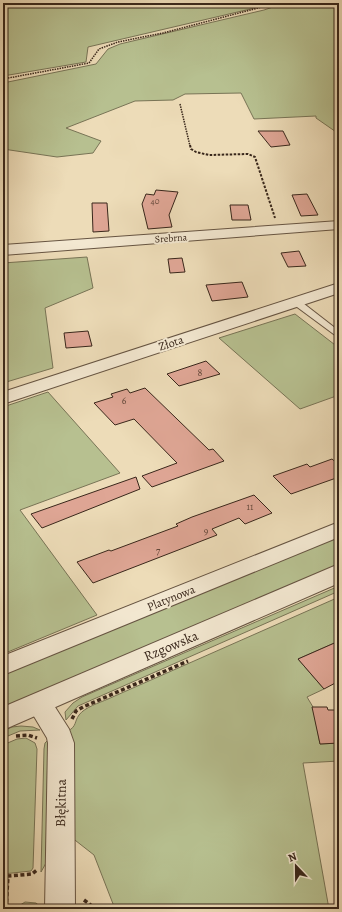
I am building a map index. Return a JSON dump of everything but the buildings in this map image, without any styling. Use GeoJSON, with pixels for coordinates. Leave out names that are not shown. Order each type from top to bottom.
{"type":"FeatureCollection","features":[{"type":"Feature","properties":{"kind":"street","name":"Srebrna"},"geometry":{"type":"LineString","coordinates":[[3,250],[339,225]]}},
{"type":"Feature","properties":{"kind":"street","name":"Złota"},"geometry":{"type":"LineString","coordinates":[[3,398],[339,288]]}},
{"type":"Feature","properties":{"kind":"street","name":"Platynowa"},"geometry":{"type":"LineString","coordinates":[[3,666],[339,529]]}},
{"type":"Feature","properties":{"kind":"street","name":"Rzgowska"},"geometry":{"type":"LineString","coordinates":[[7,728],[39,703],[339,574]]}},
{"type":"Feature","properties":{"kind":"street","name":"Błękitna"},"geometry":{"type":"LineString","coordinates":[[39,703],[44,737],[62,742],[60,909]]}},
{"type":"Feature","properties":{"kind":"lane"},"geometry":{"type":"LineString","coordinates":[[296,302],[339,335]]}},
{"type":"Feature","properties":{"kind":"path"},"geometry":{"type":"LineString","coordinates":[[3,79],[89,63],[100,49],[118,42],[163,33],[277,3]]}},
{"type":"Feature","properties":{"kind":"path"},"geometry":{"type":"LineString","coordinates":[[180,104],[191,149],[194,152],[201,155],[248,154],[255,157],[279,230]]}},
{"type":"Feature","properties":{"kind":"path"},"geometry":{"type":"LineString","coordinates":[[7,728],[17,735],[44,737],[70,722],[76,711],[83,707],[193,659]]}},
{"type":"Feature","properties":{"kind":"path"},"geometry":{"type":"LineString","coordinates":[[6,909],[8,876],[32,874],[37,869],[37,862]]}},
{"type":"Feature","properties":{"kind":"green space"},"geometry":{"type":"Polygon","coordinates":[[[3,3],[276,3],[88,47],[86,62],[3,76],[3,3]]]}},
{"type":"Feature","properties":{"kind":"green space"},"geometry":{"type":"Polygon","coordinates":[[[285,3],[339,3],[339,134],[316,118],[316,116],[254,119],[241,93],[185,94],[173,100],[135,101],[66,128],[101,141],[93,153],[57,157],[3,149],[3,83],[96,64],[108,49],[120,44],[264,10],[285,3]]]}},
{"type":"Feature","properties":{"kind":"green space"},"geometry":{"type":"Polygon","coordinates":[[[87,257],[93,288],[45,308],[53,368],[3,383],[3,263],[87,257]]]}},
{"type":"Feature","properties":{"kind":"green space"},"geometry":{"type":"Polygon","coordinates":[[[295,314],[339,348],[339,395],[300,409],[219,338],[295,314]]]}},
{"type":"Feature","properties":{"kind":"green space"},"geometry":{"type":"Polygon","coordinates":[[[48,392],[120,473],[20,510],[97,615],[3,654],[3,407],[48,392]]]}},
{"type":"Feature","properties":{"kind":"green space"},"geometry":{"type":"Polygon","coordinates":[[[339,534],[339,567],[3,710],[3,672],[339,534]]]}},
{"type":"Feature","properties":{"kind":"green space"},"geometry":{"type":"Polygon","coordinates":[[[339,586],[339,591],[78,706],[66,720],[65,712],[73,703],[82,697],[339,586]]]}},
{"type":"Feature","properties":{"kind":"green space"},"geometry":{"type":"Polygon","coordinates":[[[339,597],[339,641],[298,659],[324,689],[307,697],[313,707],[320,744],[339,743],[339,761],[303,763],[329,909],[115,909],[94,855],[71,837],[68,731],[74,726],[77,717],[92,706],[339,597]]]}},
{"type":"Feature","properties":{"kind":"green space"},"geometry":{"type":"Polygon","coordinates":[[[12,727],[33,727],[40,730],[20,731],[3,738],[3,731],[12,727]]]}},
{"type":"Feature","properties":{"kind":"green space"},"geometry":{"type":"Polygon","coordinates":[[[26,738],[35,743],[37,749],[33,868],[31,871],[3,874],[3,745],[17,739],[26,738]]]}},
{"type":"Feature","properties":{"kind":"green space"},"geometry":{"type":"Polygon","coordinates":[[[48,740],[46,863],[41,872],[44,749],[45,743],[48,740]]]}},
{"type":"Feature","properties":{"kind":"green space"},"geometry":{"type":"Polygon","coordinates":[[[25,902],[36,903],[43,909],[14,909],[25,902]]]}}]}
